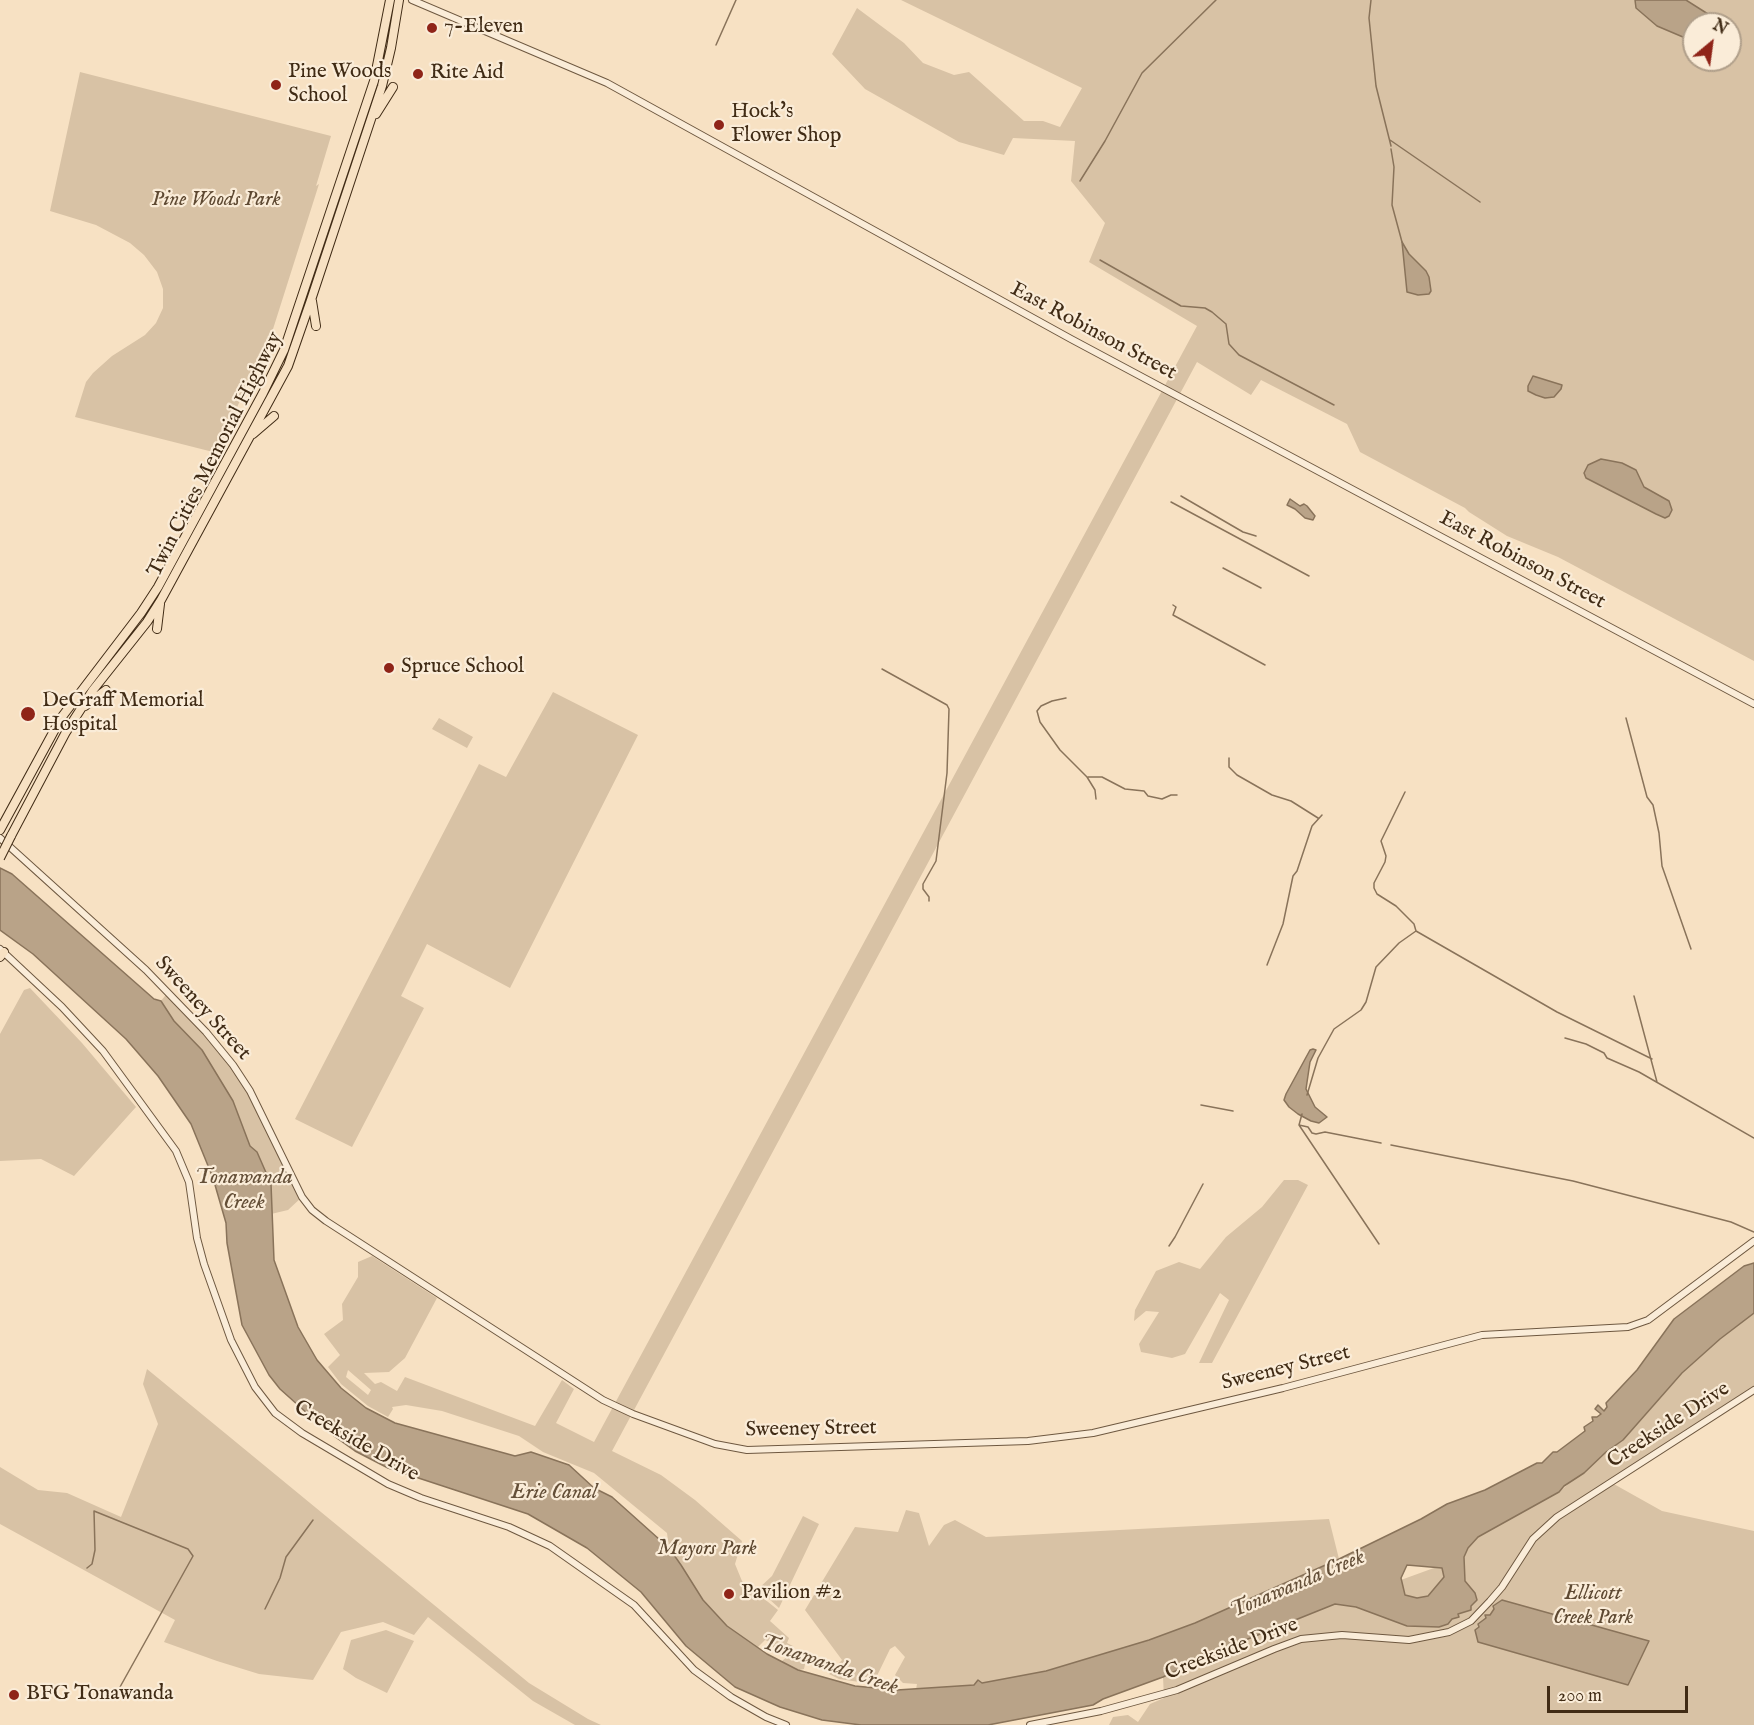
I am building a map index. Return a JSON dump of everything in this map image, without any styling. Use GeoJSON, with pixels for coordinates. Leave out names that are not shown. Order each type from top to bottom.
{"type":"FeatureCollection","features":[{"type":"Feature","properties":{"kind":"main road","name":"Twin Cities Memorial Highway"},"geometry":{"type":"LineString","coordinates":[[1,829],[61,718],[141,613],[158,587],[284,350],[374,81],[390,0]]}},
{"type":"Feature","properties":{"kind":"main road","name":"Twin Cities Memorial Highway"},"geometry":{"type":"LineString","coordinates":[[0,858],[79,711],[147,622],[161,600],[288,366],[370,123],[391,48],[399,0]]}},
{"type":"Feature","properties":{"kind":"main road"},"geometry":{"type":"LineString","coordinates":[[370,123],[393,87]]}},
{"type":"Feature","properties":{"kind":"main road"},"geometry":{"type":"LineString","coordinates":[[311,300],[316,326]]}},
{"type":"Feature","properties":{"kind":"main road"},"geometry":{"type":"LineString","coordinates":[[249,437],[274,416]]}},
{"type":"Feature","properties":{"kind":"main road"},"geometry":{"type":"LineString","coordinates":[[157,629],[161,600]]}},
{"type":"Feature","properties":{"kind":"main road"},"geometry":{"type":"LineString","coordinates":[[79,711],[106,690]]}},
{"type":"Feature","properties":{"kind":"street","name":"East Robinson Street"},"geometry":{"type":"LineString","coordinates":[[412,0],[607,83],[1071,339],[1754,704]]}},
{"type":"Feature","properties":{"kind":"street","name":"Sweeney Street"},"geometry":{"type":"LineString","coordinates":[[0,838],[146,970],[206,1032],[233,1065],[250,1091],[302,1197],[312,1210],[603,1400],[633,1414],[714,1444],[747,1450],[1028,1441],[1093,1432],[1274,1390],[1482,1335],[1628,1327],[1648,1320],[1754,1240]]}},
{"type":"Feature","properties":{"kind":"street","name":"Creekside Drive"},"geometry":{"type":"LineString","coordinates":[[1,953],[62,1007],[103,1051],[176,1150],[189,1182],[200,1250],[218,1304],[242,1364],[271,1409],[302,1433],[388,1484],[421,1498],[509,1527],[550,1546],[634,1605],[694,1670],[731,1697],[766,1717],[786,1725]]}},
{"type":"Feature","properties":{"kind":"street","name":"Creekside Drive"},"geometry":{"type":"LineString","coordinates":[[1030,1725],[1101,1711],[1177,1690],[1301,1639],[1342,1635],[1409,1640],[1449,1632],[1471,1621],[1490,1601],[1502,1587],[1533,1539],[1557,1517],[1754,1390]]}},
{"type":"Feature","properties":{"kind":"green space","name":"Mayors Park"},"geometry":{"type":"Polygon","coordinates":[[[901,0],[1754,0],[1754,661],[1558,557],[1507,536],[1465,508],[1360,452],[1347,424],[1261,380],[1251,395],[1197,362],[612,1451],[661,1475],[695,1500],[742,1541],[735,1564],[742,1581],[778,1610],[770,1621],[789,1638],[787,1643],[793,1646],[794,1656],[801,1652],[807,1655],[804,1669],[790,1672],[783,1666],[782,1661],[788,1656],[782,1648],[778,1650],[765,1640],[757,1648],[727,1626],[703,1600],[669,1548],[667,1533],[594,1473],[543,1452],[519,1436],[442,1411],[406,1405],[392,1407],[388,1417],[368,1406],[341,1384],[328,1367],[340,1355],[324,1334],[343,1320],[342,1304],[358,1277],[358,1262],[372,1256],[437,1298],[405,1358],[389,1372],[364,1373],[375,1384],[381,1382],[397,1391],[405,1377],[535,1426],[562,1380],[574,1389],[556,1423],[594,1442],[1197,326],[1089,262],[1105,223],[1071,181],[1075,141],[1013,138],[1004,155],[959,142],[865,89],[832,54],[857,8],[904,43],[923,63],[954,75],[969,72],[1024,121],[1043,121],[1060,127],[1082,88],[901,0]],[[348,1370],[346,1377],[368,1395],[371,1390],[348,1370]]]}},
{"type":"Feature","properties":{"kind":"green space","name":"Pine Woods Park"},"geometry":{"type":"Polygon","coordinates":[[[80,72],[331,136],[316,186],[319,184],[267,348],[253,380],[249,380],[217,453],[75,417],[86,382],[93,373],[112,356],[145,335],[156,323],[163,308],[163,289],[157,272],[144,255],[130,243],[96,225],[50,211],[80,72]]]}},
{"type":"Feature","properties":{"kind":"green space"},"geometry":{"type":"Polygon","coordinates":[[[553,692],[638,735],[510,988],[427,944],[401,996],[424,1008],[352,1147],[295,1119],[479,764],[506,777],[553,692]]]}},
{"type":"Feature","properties":{"kind":"green space"},"geometry":{"type":"Polygon","coordinates":[[[439,718],[473,737],[467,748],[432,729],[439,718]]]}},
{"type":"Feature","properties":{"kind":"green space"},"geometry":{"type":"Polygon","coordinates":[[[30,988],[82,1043],[136,1107],[74,1176],[41,1159],[0,1161],[0,1034],[24,990],[30,988]]]}},
{"type":"Feature","properties":{"kind":"green space"},"geometry":{"type":"Polygon","coordinates":[[[168,992],[233,1065],[271,1130],[302,1197],[288,1210],[271,1214],[271,1184],[257,1152],[250,1146],[233,1101],[202,1050],[174,1021],[161,1001],[168,992]]]}},
{"type":"Feature","properties":{"kind":"green space"},"geometry":{"type":"Polygon","coordinates":[[[1284,1180],[1298,1180],[1308,1185],[1212,1363],[1199,1363],[1229,1300],[1220,1293],[1185,1354],[1172,1358],[1141,1352],[1139,1344],[1159,1312],[1146,1311],[1134,1321],[1135,1310],[1156,1271],[1179,1262],[1200,1269],[1226,1237],[1262,1207],[1284,1180]]]}},
{"type":"Feature","properties":{"kind":"green space","name":"Ellicott Creek Park"},"geometry":{"type":"Polygon","coordinates":[[[1754,1313],[1754,1392],[1612,1483],[1662,1511],[1754,1531],[1754,1725],[1109,1725],[1113,1717],[1128,1715],[1138,1722],[1150,1704],[1164,1698],[1163,1677],[1213,1653],[1335,1604],[1464,1557],[1468,1548],[1478,1537],[1559,1492],[1623,1440],[1682,1374],[1720,1339],[1754,1313]]]}},
{"type":"Feature","properties":{"kind":"green space"},"geometry":{"type":"Polygon","coordinates":[[[147,1369],[529,1683],[601,1725],[575,1725],[533,1701],[428,1617],[414,1635],[383,1622],[341,1632],[313,1680],[259,1674],[217,1661],[164,1642],[175,1620],[0,1524],[0,1467],[38,1490],[67,1493],[121,1517],[158,1424],[143,1384],[147,1369]]]}},
{"type":"Feature","properties":{"kind":"green space"},"geometry":{"type":"Polygon","coordinates":[[[906,1510],[919,1513],[929,1546],[944,1525],[955,1520],[986,1537],[1329,1519],[1339,1559],[1195,1623],[1149,1640],[1046,1671],[982,1683],[978,1680],[974,1685],[916,1689],[917,1684],[903,1683],[895,1675],[905,1657],[895,1646],[890,1649],[873,1684],[839,1679],[829,1674],[842,1660],[805,1610],[855,1527],[898,1532],[906,1510]]]}},
{"type":"Feature","properties":{"kind":"green space"},"geometry":{"type":"Polygon","coordinates":[[[803,1516],[819,1524],[779,1608],[758,1589],[772,1576],[803,1516]]]}},
{"type":"Feature","properties":{"kind":"green space"},"geometry":{"type":"Polygon","coordinates":[[[386,1630],[414,1641],[387,1693],[343,1669],[351,1640],[386,1630]]]}},
{"type":"Feature","properties":{"kind":"water"},"geometry":{"type":"Polygon","coordinates":[[[1635,0],[1686,0],[1705,12],[1682,12],[1682,37],[1657,26],[1636,8],[1635,0]]]}},
{"type":"Feature","properties":{"kind":"water"},"geometry":{"type":"Polygon","coordinates":[[[1402,242],[1409,254],[1426,271],[1431,291],[1429,294],[1418,295],[1407,292],[1402,242]]]}},
{"type":"Feature","properties":{"kind":"water"},"geometry":{"type":"Polygon","coordinates":[[[1533,376],[1562,385],[1561,389],[1554,397],[1545,398],[1536,395],[1528,391],[1533,376]]]}},
{"type":"Feature","properties":{"kind":"water"},"geometry":{"type":"Polygon","coordinates":[[[1601,459],[1622,463],[1636,470],[1644,487],[1669,501],[1672,510],[1669,516],[1665,518],[1656,514],[1586,478],[1584,473],[1588,465],[1601,459]]]}},
{"type":"Feature","properties":{"kind":"water"},"geometry":{"type":"Polygon","coordinates":[[[1290,499],[1300,506],[1304,504],[1307,506],[1315,516],[1313,520],[1305,518],[1287,505],[1290,499]]]}},
{"type":"Feature","properties":{"kind":"water"},"geometry":{"type":"Polygon","coordinates":[[[0,868],[12,874],[154,999],[161,1001],[174,1021],[202,1050],[233,1101],[250,1146],[257,1152],[271,1184],[274,1260],[298,1327],[317,1360],[341,1388],[366,1408],[395,1423],[515,1456],[531,1452],[569,1465],[594,1488],[612,1497],[669,1548],[703,1600],[727,1626],[767,1654],[798,1670],[855,1686],[897,1690],[974,1685],[978,1680],[982,1683],[1046,1671],[1149,1640],[1195,1623],[1339,1559],[1447,1504],[1485,1490],[1537,1463],[1542,1463],[1553,1452],[1557,1452],[1585,1431],[1584,1427],[1593,1421],[1592,1417],[1601,1414],[1595,1409],[1598,1405],[1604,1411],[1607,1407],[1606,1403],[1637,1370],[1674,1319],[1744,1266],[1754,1263],[1754,1313],[1682,1373],[1623,1440],[1606,1452],[1584,1473],[1559,1492],[1478,1537],[1468,1548],[1464,1557],[1465,1581],[1475,1593],[1477,1600],[1471,1606],[1471,1610],[1458,1614],[1459,1617],[1452,1619],[1448,1624],[1439,1627],[1407,1626],[1356,1607],[1335,1604],[1093,1705],[988,1725],[861,1725],[822,1720],[780,1707],[735,1687],[686,1646],[641,1592],[587,1548],[528,1514],[388,1468],[355,1451],[327,1431],[280,1389],[269,1375],[242,1325],[227,1243],[226,1223],[213,1178],[191,1124],[158,1076],[126,1039],[33,954],[0,930],[0,868]],[[1407,1565],[1401,1578],[1405,1595],[1417,1598],[1428,1596],[1444,1577],[1442,1568],[1407,1565]]]}},
{"type":"Feature","properties":{"kind":"water"},"geometry":{"type":"Polygon","coordinates":[[[1310,1050],[1316,1050],[1310,1062],[1306,1089],[1315,1107],[1327,1117],[1319,1123],[1298,1114],[1284,1100],[1310,1050]]]}},
{"type":"Feature","properties":{"kind":"water"},"geometry":{"type":"Polygon","coordinates":[[[1502,1600],[1649,1641],[1628,1685],[1478,1642],[1475,1630],[1479,1627],[1478,1624],[1486,1618],[1485,1615],[1490,1615],[1494,1609],[1493,1606],[1502,1600]]]}},
{"type":"Feature","properties":{"kind":"waterway"},"geometry":{"type":"LineString","coordinates":[[716,45],[736,0]]}},
{"type":"Feature","properties":{"kind":"waterway"},"geometry":{"type":"LineString","coordinates":[[1080,181],[1142,73],[1216,0]]}},
{"type":"Feature","properties":{"kind":"waterway"},"geometry":{"type":"LineString","coordinates":[[1371,0],[1369,18],[1376,86],[1391,146]]}},
{"type":"Feature","properties":{"kind":"waterway"},"geometry":{"type":"LineString","coordinates":[[1390,140],[1480,202]]}},
{"type":"Feature","properties":{"kind":"waterway"},"geometry":{"type":"LineString","coordinates":[[1391,149],[1394,167],[1392,205],[1402,242]]}},
{"type":"Feature","properties":{"kind":"waterway"},"geometry":{"type":"LineString","coordinates":[[1100,260],[1181,306],[1205,308],[1212,312],[1226,324],[1229,344],[1239,355],[1334,405]]}},
{"type":"Feature","properties":{"kind":"waterway"},"geometry":{"type":"LineString","coordinates":[[1181,496],[1243,532],[1256,536]]}},
{"type":"Feature","properties":{"kind":"waterway"},"geometry":{"type":"LineString","coordinates":[[1171,502],[1309,576]]}},
{"type":"Feature","properties":{"kind":"waterway"},"geometry":{"type":"LineString","coordinates":[[1223,568],[1261,588]]}},
{"type":"Feature","properties":{"kind":"waterway"},"geometry":{"type":"LineString","coordinates":[[1173,605],[1176,607],[1173,615],[1265,665]]}},
{"type":"Feature","properties":{"kind":"waterway"},"geometry":{"type":"LineString","coordinates":[[882,669],[947,705],[949,709],[947,773],[936,861],[923,884],[929,901]]}},
{"type":"Feature","properties":{"kind":"waterway"},"geometry":{"type":"LineString","coordinates":[[1066,698],[1041,706],[1037,711],[1040,722],[1060,750],[1087,777],[1095,790],[1096,799]]}},
{"type":"Feature","properties":{"kind":"waterway"},"geometry":{"type":"LineString","coordinates":[[1626,718],[1647,797],[1653,805],[1659,833],[1662,866],[1691,949]]}},
{"type":"Feature","properties":{"kind":"waterway"},"geometry":{"type":"LineString","coordinates":[[1229,758],[1229,767],[1237,775],[1272,795],[1291,801],[1318,818]]}},
{"type":"Feature","properties":{"kind":"waterway"},"geometry":{"type":"LineString","coordinates":[[1088,777],[1102,777],[1125,789],[1144,791],[1148,796],[1162,799],[1177,795]]}},
{"type":"Feature","properties":{"kind":"waterway"},"geometry":{"type":"LineString","coordinates":[[1405,792],[1381,841],[1386,856],[1374,883],[1377,894],[1396,906],[1414,924],[1416,931],[1557,1012],[1652,1059]]}},
{"type":"Feature","properties":{"kind":"waterway"},"geometry":{"type":"LineString","coordinates":[[1267,965],[1283,924],[1293,876],[1297,871],[1312,826],[1322,815]]}},
{"type":"Feature","properties":{"kind":"waterway"},"geometry":{"type":"LineString","coordinates":[[1307,1095],[1318,1058],[1334,1029],[1361,1010],[1366,1002],[1376,967],[1399,943],[1416,931]]}},
{"type":"Feature","properties":{"kind":"waterway"},"geometry":{"type":"LineString","coordinates":[[1634,996],[1657,1082]]}},
{"type":"Feature","properties":{"kind":"waterway"},"geometry":{"type":"LineString","coordinates":[[1565,1038],[1586,1044],[1604,1053],[1607,1058],[1639,1072],[1754,1138]]}},
{"type":"Feature","properties":{"kind":"waterway"},"geometry":{"type":"LineString","coordinates":[[1201,1105],[1233,1111]]}},
{"type":"Feature","properties":{"kind":"waterway"},"geometry":{"type":"LineString","coordinates":[[1299,1125],[1302,1114]]}},
{"type":"Feature","properties":{"kind":"waterway"},"geometry":{"type":"LineString","coordinates":[[1379,1244],[1299,1125],[1308,1127],[1312,1133],[1316,1134],[1325,1132],[1381,1143]]}},
{"type":"Feature","properties":{"kind":"waterway"},"geometry":{"type":"LineString","coordinates":[[1391,1145],[1573,1181],[1731,1222],[1754,1232]]}},
{"type":"Feature","properties":{"kind":"waterway"},"geometry":{"type":"LineString","coordinates":[[1169,1246],[1203,1184]]}},
{"type":"Feature","properties":{"kind":"waterway"},"geometry":{"type":"LineString","coordinates":[[87,1568],[92,1564],[95,1550],[94,1511],[188,1549],[193,1556],[120,1687]]}},
{"type":"Feature","properties":{"kind":"waterway"},"geometry":{"type":"LineString","coordinates":[[265,1609],[280,1578],[286,1557],[313,1520]]}},
{"type":"Feature","properties":{"kind":"place","name":"7-Eleven"},"geometry":{"type":"Point","coordinates":[432,28]}},
{"type":"Feature","properties":{"kind":"place","name":"Rite Aid"},"geometry":{"type":"Point","coordinates":[418,74]}},
{"type":"Feature","properties":{"kind":"place","name":"Pine Woods School"},"geometry":{"type":"Point","coordinates":[276,85]}},
{"type":"Feature","properties":{"kind":"place","name":"Hock's Flower Shop"},"geometry":{"type":"Point","coordinates":[719,125]}},
{"type":"Feature","properties":{"kind":"place","name":"Spruce School"},"geometry":{"type":"Point","coordinates":[389,668]}},
{"type":"Feature","properties":{"kind":"place","name":"DeGraff Memorial Hospital"},"geometry":{"type":"Point","coordinates":[28,714]}},
{"type":"Feature","properties":{"kind":"place","name":"Pavilion #2"},"geometry":{"type":"Point","coordinates":[729,1594]}},
{"type":"Feature","properties":{"kind":"place","name":"BFG Tonawanda"},"geometry":{"type":"Point","coordinates":[14,1695]}},
{"type":"Feature","properties":{"kind":"water label","name":"Tonawanda Creek"},"geometry":{"type":"Point","coordinates":[244,1190]}},
{"type":"Feature","properties":{"kind":"water label","name":"Erie Canal"},"geometry":{"type":"Point","coordinates":[554,1493]}},
{"type":"Feature","properties":{"kind":"water label","name":"Tonawanda Creek"},"geometry":{"type":"Point","coordinates":[1298,1585]}},
{"type":"Feature","properties":{"kind":"water label","name":"Tonawanda Creek"},"geometry":{"type":"Point","coordinates":[829,1666]}}]}
